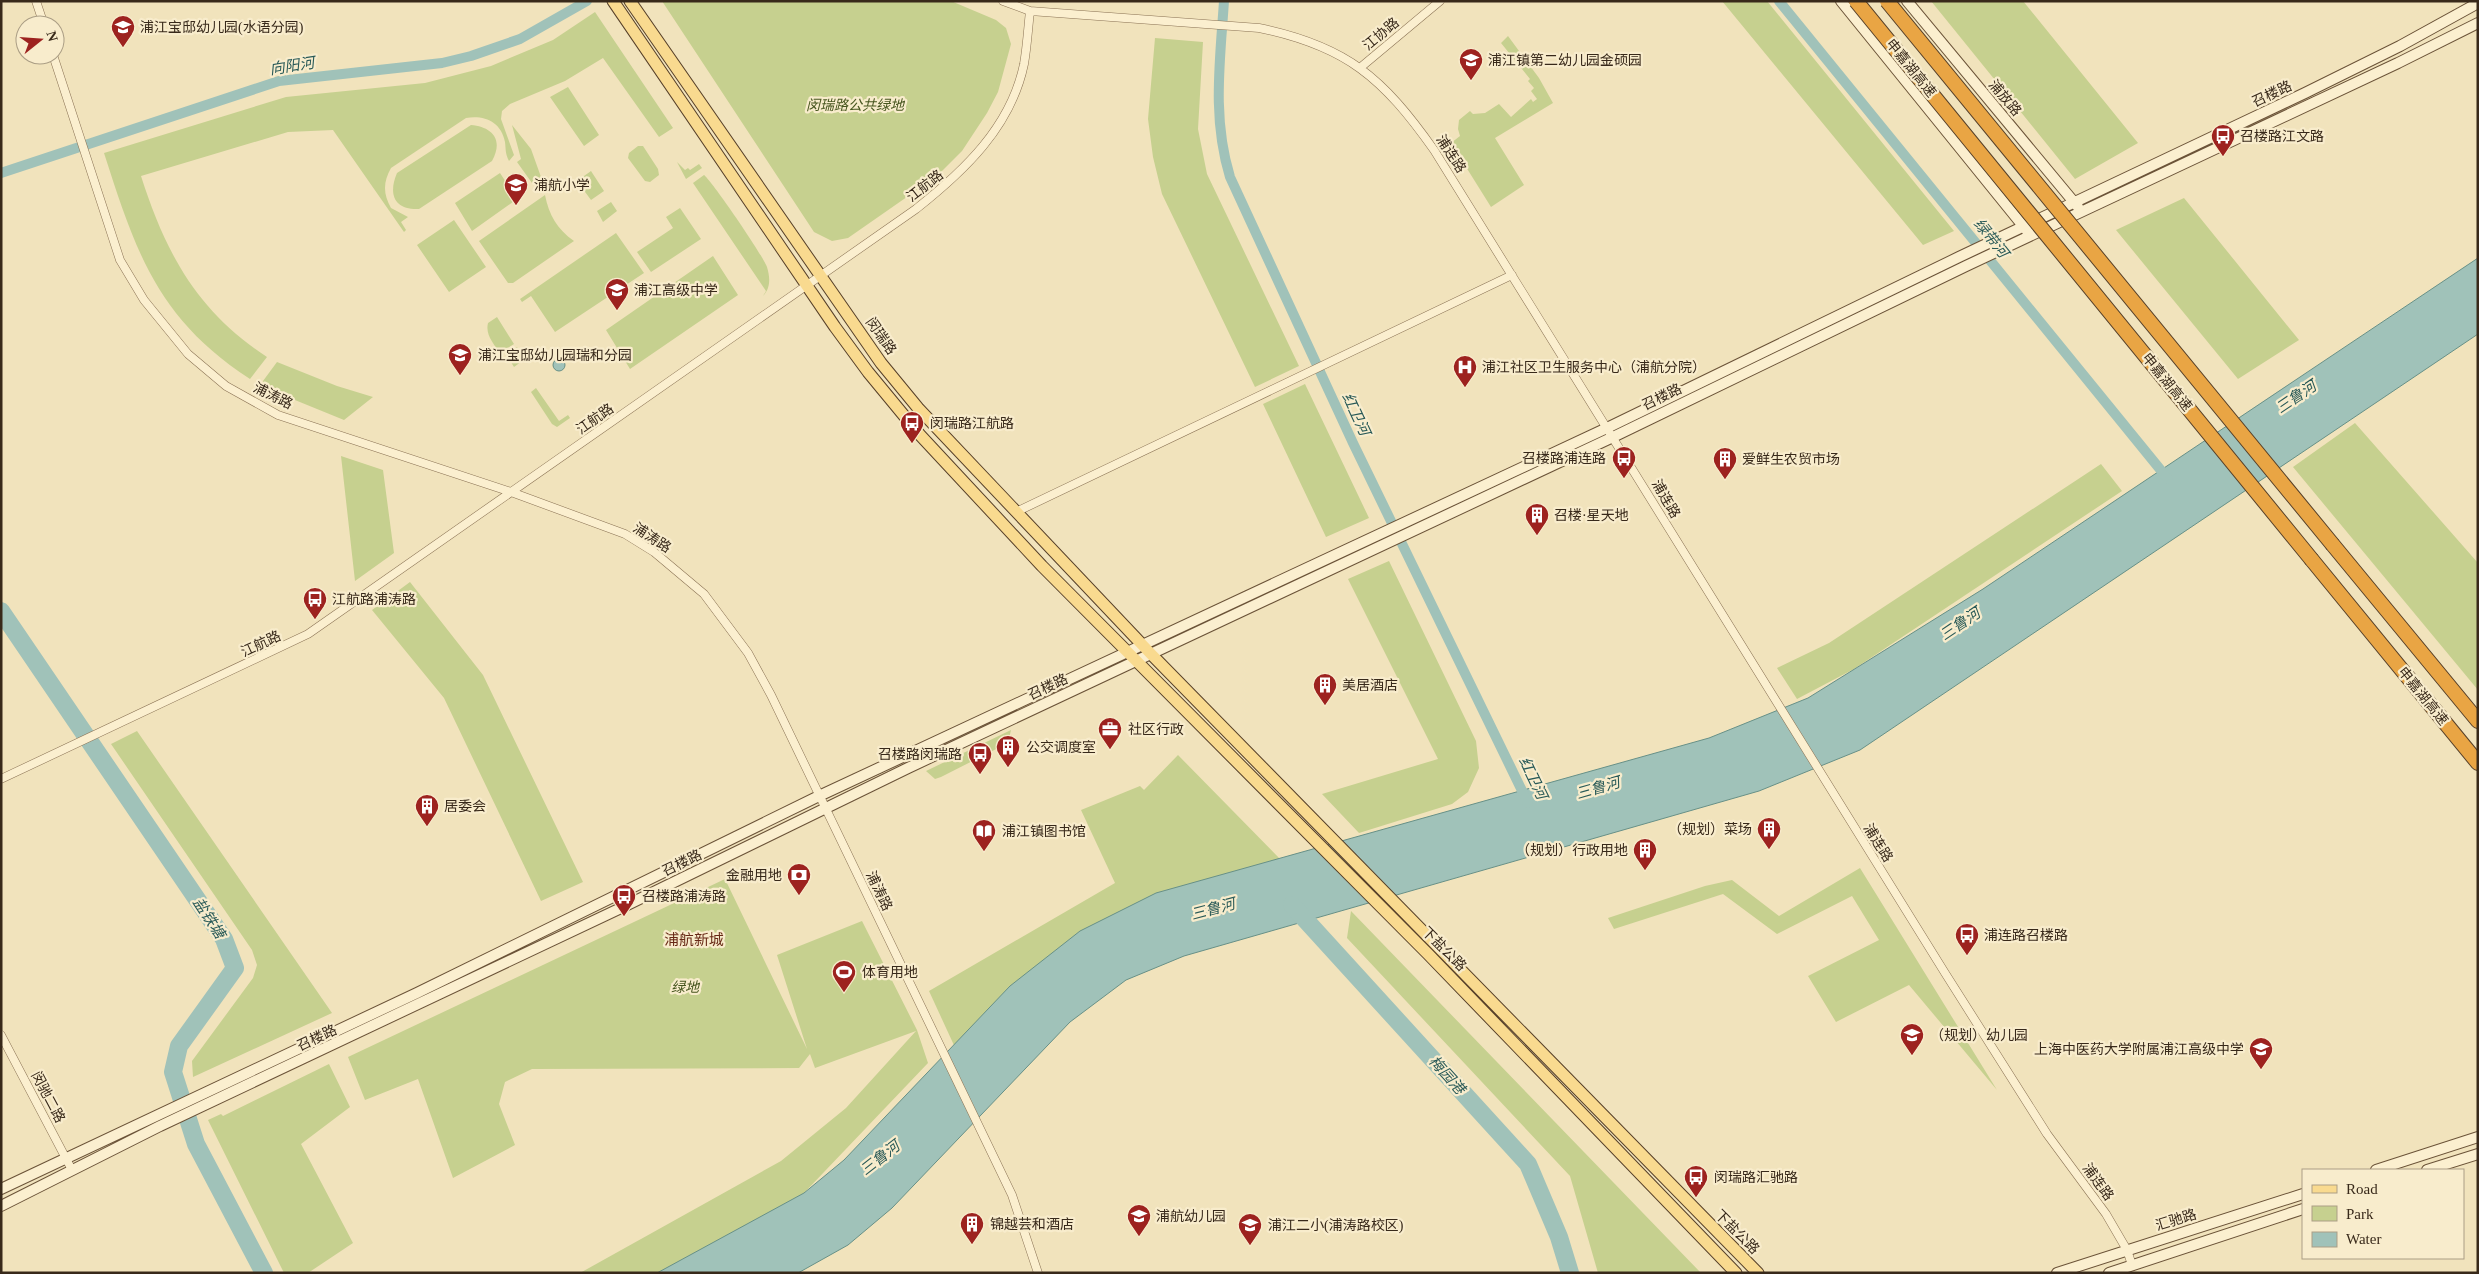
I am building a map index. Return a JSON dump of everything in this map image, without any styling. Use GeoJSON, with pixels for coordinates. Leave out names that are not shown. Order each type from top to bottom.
{"type":"FeatureCollection","features":[{"type":"Feature","properties":{"kind":"highway","name":"申嘉湖高速"},"geometry":{"type":"LineString","coordinates":[[1856,1],[2478,763]]}},
{"type":"Feature","properties":{"kind":"highway","name":"申嘉湖高速"},"geometry":{"type":"LineString","coordinates":[[1887,1],[2478,721]]}},
{"type":"Feature","properties":{"kind":"main road","name":"闵瑞路"},"geometry":{"type":"LineString","coordinates":[[630,1],[881,364],[918,408],[1151,654]]}},
{"type":"Feature","properties":{"kind":"main road"},"geometry":{"type":"LineString","coordinates":[[614,4],[868,372],[920,435],[1042,566],[1126,651]]}},
{"type":"Feature","properties":{"kind":"main road","name":"下盐公路"},"geometry":{"type":"LineString","coordinates":[[1126,651],[1375,902],[1736,1273]]}},
{"type":"Feature","properties":{"kind":"main road","name":"下盐公路"},"geometry":{"type":"LineString","coordinates":[[1151,654],[1758,1273]]}},
{"type":"Feature","properties":{"kind":"street"},"geometry":{"type":"LineString","coordinates":[[36,1],[41,15]]}},
{"type":"Feature","properties":{"kind":"street","name":"浦连路"},"geometry":{"type":"LineString","coordinates":[[1002,1],[1030,11],[1246,27],[1289,34],[1314,42],[1361,67],[1385,88],[1409,114],[1434,150],[1610,432],[1816,769],[2048,1134],[2106,1214],[2127,1250],[2132,1265]]}},
{"type":"Feature","properties":{"kind":"street","name":"江协路"},"geometry":{"type":"LineString","coordinates":[[1361,67],[1440,1]]}},
{"type":"Feature","properties":{"kind":"street"},"geometry":{"type":"LineString","coordinates":[[1841,1],[2031,235],[2002,244]]}},
{"type":"Feature","properties":{"kind":"street","name":"浦放路"},"geometry":{"type":"LineString","coordinates":[[1907,1],[2082,212]]}},
{"type":"Feature","properties":{"kind":"street","name":"召楼路"},"geometry":{"type":"LineString","coordinates":[[2023,227],[2305,93],[2400,46],[2478,3]]}},
{"type":"Feature","properties":{"kind":"street","name":"江航路"},"geometry":{"type":"LineString","coordinates":[[1,779],[308,634],[916,209],[948,184],[975,157],[992,134],[1015,92],[1024,64],[1030,11]]}},
{"type":"Feature","properties":{"kind":"street","name":"召楼路"},"geometry":{"type":"LineString","coordinates":[[2031,235],[2398,63],[2478,22]]}},
{"type":"Feature","properties":{"kind":"street","name":"浦涛路"},"geometry":{"type":"LineString","coordinates":[[56,65],[120,260],[144,300],[183,348],[226,386],[278,415],[511,492],[625,534],[654,552],[684,575],[704,594],[725,619],[748,653],[826,809],[1012,1195],[1038,1273]]}},
{"type":"Feature","properties":{"kind":"street"},"geometry":{"type":"LineString","coordinates":[[2002,244],[2023,227]]}},
{"type":"Feature","properties":{"kind":"street","name":"召楼路"},"geometry":{"type":"LineString","coordinates":[[1610,432],[1959,257],[2002,244]]}},
{"type":"Feature","properties":{"kind":"street","name":"召楼路"},"geometry":{"type":"LineString","coordinates":[[1,1206],[160,1126],[214,1102],[1376,547],[1421,520],[1966,266],[2002,244]]}},
{"type":"Feature","properties":{"kind":"street"},"geometry":{"type":"LineString","coordinates":[[1016,512],[1512,275]]}},
{"type":"Feature","properties":{"kind":"street","name":"召楼路"},"geometry":{"type":"LineString","coordinates":[[1,1190],[408,997],[819,796],[1126,651],[1371,537],[1421,520]]}},
{"type":"Feature","properties":{"kind":"street","name":"闵驰二路"},"geometry":{"type":"LineString","coordinates":[[1,1035],[72,1170]]}},
{"type":"Feature","properties":{"kind":"street"},"geometry":{"type":"LineString","coordinates":[[2379,1169],[2478,1137]]}},
{"type":"Feature","properties":{"kind":"street"},"geometry":{"type":"LineString","coordinates":[[2430,1169],[2478,1154]]}},
{"type":"Feature","properties":{"kind":"street","name":"汇驰路"},"geometry":{"type":"LineString","coordinates":[[2057,1273],[2302,1194]]}},
{"type":"Feature","properties":{"kind":"street","name":"汇驰路"},"geometry":{"type":"LineString","coordinates":[[2109,1273],[2302,1210]]}},
{"type":"Feature","properties":{"kind":"green space","name":"闵瑞路公共绿地"},"geometry":{"type":"Polygon","coordinates":[[[662,1],[951,1],[996,20],[1006,28],[1011,44],[998,92],[987,113],[962,151],[937,176],[848,238],[832,241],[814,232],[662,1]]]}},
{"type":"Feature","properties":{"kind":"green space"},"geometry":{"type":"Polygon","coordinates":[[[1722,1],[1767,1],[1954,231],[1923,245],[1722,1]]]}},
{"type":"Feature","properties":{"kind":"green space"},"geometry":{"type":"Polygon","coordinates":[[[1931,1],[2023,1],[2138,143],[2075,179],[1931,1]]]}},
{"type":"Feature","properties":{"kind":"green space"},"geometry":{"type":"Polygon","coordinates":[[[595,12],[673,128],[659,137],[603,58],[565,81],[510,104],[502,111],[501,119],[514,155],[509,161],[500,129],[491,121],[473,117],[466,118],[391,168],[385,183],[386,198],[391,208],[408,217],[401,222],[406,230],[404,232],[333,130],[288,132],[141,176],[161,231],[187,278],[221,320],[267,357],[250,379],[219,356],[193,332],[154,281],[127,222],[104,153],[286,97],[425,83],[491,66],[553,40],[595,12]]]}},
{"type":"Feature","properties":{"kind":"green space"},"geometry":{"type":"Polygon","coordinates":[[[1508,36],[1539,78],[1553,103],[1495,138],[1524,185],[1491,207],[1451,143],[1460,136],[1458,129],[1459,120],[1470,111],[1473,114],[1485,113],[1499,104],[1511,117],[1531,99],[1533,102],[1537,99],[1531,91],[1534,88],[1528,81],[1530,79],[1501,43],[1508,36]]]}},
{"type":"Feature","properties":{"kind":"green space"},"geometry":{"type":"Polygon","coordinates":[[[1155,38],[1203,42],[1198,129],[1207,174],[1299,366],[1255,387],[1162,194],[1153,157],[1148,119],[1155,38]]]}},
{"type":"Feature","properties":{"kind":"green space"},"geometry":{"type":"Polygon","coordinates":[[[568,87],[599,135],[584,146],[550,97],[568,87]]]}},
{"type":"Feature","properties":{"kind":"green space"},"geometry":{"type":"Polygon","coordinates":[[[471,125],[485,128],[494,136],[497,146],[492,161],[419,209],[411,209],[399,204],[393,194],[397,173],[471,125]]]}},
{"type":"Feature","properties":{"kind":"green space"},"geometry":{"type":"Polygon","coordinates":[[[512,125],[531,149],[541,177],[532,183],[517,162],[521,159],[512,125]]]}},
{"type":"Feature","properties":{"kind":"green space"},"geometry":{"type":"Polygon","coordinates":[[[638,146],[643,146],[658,169],[659,175],[650,182],[645,181],[628,158],[629,153],[638,146]]]}},
{"type":"Feature","properties":{"kind":"green space"},"geometry":{"type":"Polygon","coordinates":[[[677,162],[685,170],[688,168],[690,170],[699,164],[702,168],[686,179],[677,162]]]}},
{"type":"Feature","properties":{"kind":"green space"},"geometry":{"type":"Polygon","coordinates":[[[591,171],[604,191],[591,200],[577,181],[591,171]]]}},
{"type":"Feature","properties":{"kind":"green space"},"geometry":{"type":"Polygon","coordinates":[[[500,173],[517,199],[472,231],[455,203],[500,173]]]}},
{"type":"Feature","properties":{"kind":"green space"},"geometry":{"type":"Polygon","coordinates":[[[704,175],[717,190],[764,260],[769,275],[769,282],[766,293],[763,296],[766,291],[693,183],[704,175]]]}},
{"type":"Feature","properties":{"kind":"green space"},"geometry":{"type":"Polygon","coordinates":[[[545,195],[555,221],[563,232],[574,241],[513,283],[508,283],[479,241],[545,195]]]}},
{"type":"Feature","properties":{"kind":"green space"},"geometry":{"type":"Polygon","coordinates":[[[2184,198],[2299,340],[2238,379],[2116,230],[2184,198]]]}},
{"type":"Feature","properties":{"kind":"green space"},"geometry":{"type":"Polygon","coordinates":[[[611,202],[617,211],[603,222],[597,211],[611,202]]]}},
{"type":"Feature","properties":{"kind":"green space"},"geometry":{"type":"Polygon","coordinates":[[[680,208],[701,239],[651,272],[637,252],[673,228],[666,217],[680,208]]]}},
{"type":"Feature","properties":{"kind":"green space"},"geometry":{"type":"Polygon","coordinates":[[[454,220],[486,267],[449,292],[417,245],[454,220]]]}},
{"type":"Feature","properties":{"kind":"green space"},"geometry":{"type":"Polygon","coordinates":[[[616,233],[644,273],[555,332],[531,296],[522,302],[520,299],[616,233]]]}},
{"type":"Feature","properties":{"kind":"green space"},"geometry":{"type":"Polygon","coordinates":[[[713,256],[738,295],[630,369],[606,330],[713,256]]]}},
{"type":"Feature","properties":{"kind":"green space"},"geometry":{"type":"Polygon","coordinates":[[[497,317],[514,344],[500,353],[491,339],[487,327],[488,323],[497,317]]]}},
{"type":"Feature","properties":{"kind":"green space"},"geometry":{"type":"Polygon","coordinates":[[[517,347],[525,359],[514,367],[506,354],[517,347]]]}},
{"type":"Feature","properties":{"kind":"green space"},"geometry":{"type":"Polygon","coordinates":[[[277,362],[337,386],[373,397],[344,420],[263,387],[263,381],[277,362]]]}},
{"type":"Feature","properties":{"kind":"green space"},"geometry":{"type":"Polygon","coordinates":[[[1305,384],[1369,518],[1326,537],[1263,404],[1305,384]]]}},
{"type":"Feature","properties":{"kind":"green space"},"geometry":{"type":"Polygon","coordinates":[[[536,388],[559,421],[568,415],[570,418],[557,427],[552,424],[531,392],[536,388]]]}},
{"type":"Feature","properties":{"kind":"green space"},"geometry":{"type":"Polygon","coordinates":[[[2355,423],[2478,563],[2478,690],[2293,467],[2355,423]]]}},
{"type":"Feature","properties":{"kind":"green space"},"geometry":{"type":"Polygon","coordinates":[[[341,456],[383,470],[394,553],[355,581],[341,456]]]}},
{"type":"Feature","properties":{"kind":"green space"},"geometry":{"type":"Polygon","coordinates":[[[2101,464],[2122,491],[1854,669],[1797,699],[1777,668],[1829,643],[2101,464]]]}},
{"type":"Feature","properties":{"kind":"green space"},"geometry":{"type":"Polygon","coordinates":[[[1389,561],[1476,741],[1479,768],[1468,792],[1452,804],[1359,833],[1322,794],[1438,759],[1348,579],[1389,561]]]}},
{"type":"Feature","properties":{"kind":"green space"},"geometry":{"type":"Polygon","coordinates":[[[410,582],[483,675],[583,882],[541,901],[444,698],[372,610],[410,582]]]}},
{"type":"Feature","properties":{"kind":"green space"},"geometry":{"type":"Polygon","coordinates":[[[1011,730],[1008,743],[941,777],[935,779],[926,771],[1011,730]]]}},
{"type":"Feature","properties":{"kind":"green space"},"geometry":{"type":"Polygon","coordinates":[[[137,731],[332,1013],[193,1077],[192,1061],[253,978],[257,965],[252,950],[111,744],[137,731]]]}},
{"type":"Feature","properties":{"kind":"green space"},"geometry":{"type":"Polygon","coordinates":[[[1178,755],[1280,859],[970,1080],[929,991],[1115,883],[1081,810],[1140,786],[1144,790],[1178,755]]]}},
{"type":"Feature","properties":{"kind":"green space"},"geometry":{"type":"Polygon","coordinates":[[[1860,868],[1997,1090],[1909,985],[1836,1022],[1808,976],[1879,940],[1852,896],[1777,934],[1723,894],[1614,929],[1608,918],[1705,886],[1732,880],[1779,916],[1860,868]]]}},
{"type":"Feature","properties":{"kind":"green space","name":"绿地"},"geometry":{"type":"Polygon","coordinates":[[[725,879],[807,1049],[777,955],[862,921],[917,1030],[928,1063],[804,1193],[666,1273],[580,1273],[781,1161],[846,1108],[916,1031],[815,1068],[810,1054],[799,1068],[532,1069],[505,1082],[499,1104],[515,1145],[453,1178],[418,1079],[365,1100],[348,1057],[725,879]]]}},
{"type":"Feature","properties":{"kind":"green space"},"geometry":{"type":"Polygon","coordinates":[[[1351,911],[1701,1273],[1598,1273],[1570,1176],[1347,938],[1351,911]]]}},
{"type":"Feature","properties":{"kind":"green space"},"geometry":{"type":"Polygon","coordinates":[[[329,1064],[350,1107],[301,1144],[353,1243],[308,1273],[284,1273],[208,1120],[221,1114],[223,1116],[329,1064]]]}},
{"type":"Feature","properties":{"kind":"water","name":"三鲁河"},"geometry":{"type":"Polygon","coordinates":[[[2478,258],[2478,334],[1860,750],[1759,791],[1184,956],[1126,980],[1070,1022],[892,1208],[848,1245],[798,1273],[657,1273],[804,1193],[844,1160],[1010,986],[1080,931],[1156,893],[1709,738],[1808,698],[1983,589],[2478,258]]]}},
{"type":"Feature","properties":{"kind":"water"},"geometry":{"type":"Polygon","coordinates":[[[559,359],[565,365],[559,371],[553,365],[559,359]]]}},
{"type":"Feature","properties":{"kind":"waterway","name":"向阳河"},"geometry":{"type":"LineString","coordinates":[[1,173],[279,81],[442,63],[471,56],[520,39],[587,1]]}},
{"type":"Feature","properties":{"kind":"waterway","name":"红卫河"},"geometry":{"type":"LineString","coordinates":[[1224,1],[1219,68],[1219,111],[1224,155],[1230,177],[1353,443],[1528,803]]}},
{"type":"Feature","properties":{"kind":"waterway","name":"绿带河"},"geometry":{"type":"LineString","coordinates":[[1779,1],[2168,479]]}},
{"type":"Feature","properties":{"kind":"waterway","name":"盐铁塘"},"geometry":{"type":"LineString","coordinates":[[1,611],[224,939],[235,968],[179,1046],[173,1072],[196,1144],[264,1273]]}},
{"type":"Feature","properties":{"kind":"waterway","name":"梅园港"},"geometry":{"type":"LineString","coordinates":[[1292,905],[1528,1164],[1559,1237],[1570,1273]]}},
{"type":"Feature","properties":{"kind":"place","name":"浦江宝邸幼儿园(水语分园)"},"geometry":{"type":"Point","coordinates":[123,48]}},
{"type":"Feature","properties":{"kind":"place","name":"浦江镇第二幼儿园金硕园"},"geometry":{"type":"Point","coordinates":[1471,81]}},
{"type":"Feature","properties":{"kind":"place","name":"召楼路江文路"},"geometry":{"type":"Point","coordinates":[2223,157]}},
{"type":"Feature","properties":{"kind":"place","name":"浦航小学"},"geometry":{"type":"Point","coordinates":[516,206]}},
{"type":"Feature","properties":{"kind":"place","name":"浦江高级中学"},"geometry":{"type":"Point","coordinates":[617,311]}},
{"type":"Feature","properties":{"kind":"place","name":"浦江宝邸幼儿园瑞和分园"},"geometry":{"type":"Point","coordinates":[460,376]}},
{"type":"Feature","properties":{"kind":"place","name":"浦江社区卫生服务中心（浦航分院）"},"geometry":{"type":"Point","coordinates":[1465,388]}},
{"type":"Feature","properties":{"kind":"place","name":"闵瑞路江航路"},"geometry":{"type":"Point","coordinates":[912,444]}},
{"type":"Feature","properties":{"kind":"place","name":"召楼路浦连路"},"geometry":{"type":"Point","coordinates":[1624,479]}},
{"type":"Feature","properties":{"kind":"place","name":"爱鲜生农贸市场"},"geometry":{"type":"Point","coordinates":[1725,480]}},
{"type":"Feature","properties":{"kind":"place","name":"召楼·星天地"},"geometry":{"type":"Point","coordinates":[1537,536]}},
{"type":"Feature","properties":{"kind":"place","name":"江航路浦涛路"},"geometry":{"type":"Point","coordinates":[315,620]}},
{"type":"Feature","properties":{"kind":"place","name":"美居酒店"},"geometry":{"type":"Point","coordinates":[1325,706]}},
{"type":"Feature","properties":{"kind":"place","name":"社区行政"},"geometry":{"type":"Point","coordinates":[1110,750]}},
{"type":"Feature","properties":{"kind":"place","name":"公交调度室"},"geometry":{"type":"Point","coordinates":[1008,768]}},
{"type":"Feature","properties":{"kind":"place","name":"召楼路闵瑞路"},"geometry":{"type":"Point","coordinates":[980,775]}},
{"type":"Feature","properties":{"kind":"place","name":"居委会"},"geometry":{"type":"Point","coordinates":[427,827]}},
{"type":"Feature","properties":{"kind":"place","name":"（规划）菜场"},"geometry":{"type":"Point","coordinates":[1769,850]}},
{"type":"Feature","properties":{"kind":"place","name":"浦江镇图书馆"},"geometry":{"type":"Point","coordinates":[984,852]}},
{"type":"Feature","properties":{"kind":"place","name":"（规划）行政用地"},"geometry":{"type":"Point","coordinates":[1645,871]}},
{"type":"Feature","properties":{"kind":"place","name":"金融用地"},"geometry":{"type":"Point","coordinates":[799,896]}},
{"type":"Feature","properties":{"kind":"place","name":"召楼路浦涛路"},"geometry":{"type":"Point","coordinates":[624,917]}},
{"type":"Feature","properties":{"kind":"place","name":"浦连路召楼路"},"geometry":{"type":"Point","coordinates":[1967,956]}},
{"type":"Feature","properties":{"kind":"place","name":"体育用地"},"geometry":{"type":"Point","coordinates":[844,993]}},
{"type":"Feature","properties":{"kind":"place","name":"（规划）幼儿园"},"geometry":{"type":"Point","coordinates":[1912,1056]}},
{"type":"Feature","properties":{"kind":"place","name":"上海中医药大学附属浦江高级中学"},"geometry":{"type":"Point","coordinates":[2261,1070]}},
{"type":"Feature","properties":{"kind":"place","name":"闵瑞路汇驰路"},"geometry":{"type":"Point","coordinates":[1696,1198]}},
{"type":"Feature","properties":{"kind":"place","name":"浦航幼儿园"},"geometry":{"type":"Point","coordinates":[1139,1237]}},
{"type":"Feature","properties":{"kind":"place","name":"锦越芸和酒店"},"geometry":{"type":"Point","coordinates":[972,1245]}},
{"type":"Feature","properties":{"kind":"place","name":"浦江二小(浦涛路校区)"},"geometry":{"type":"Point","coordinates":[1250,1246]}},
{"type":"Feature","properties":{"kind":"district","name":"浦航新城"},"geometry":{"type":"Point","coordinates":[694,940]}}]}
